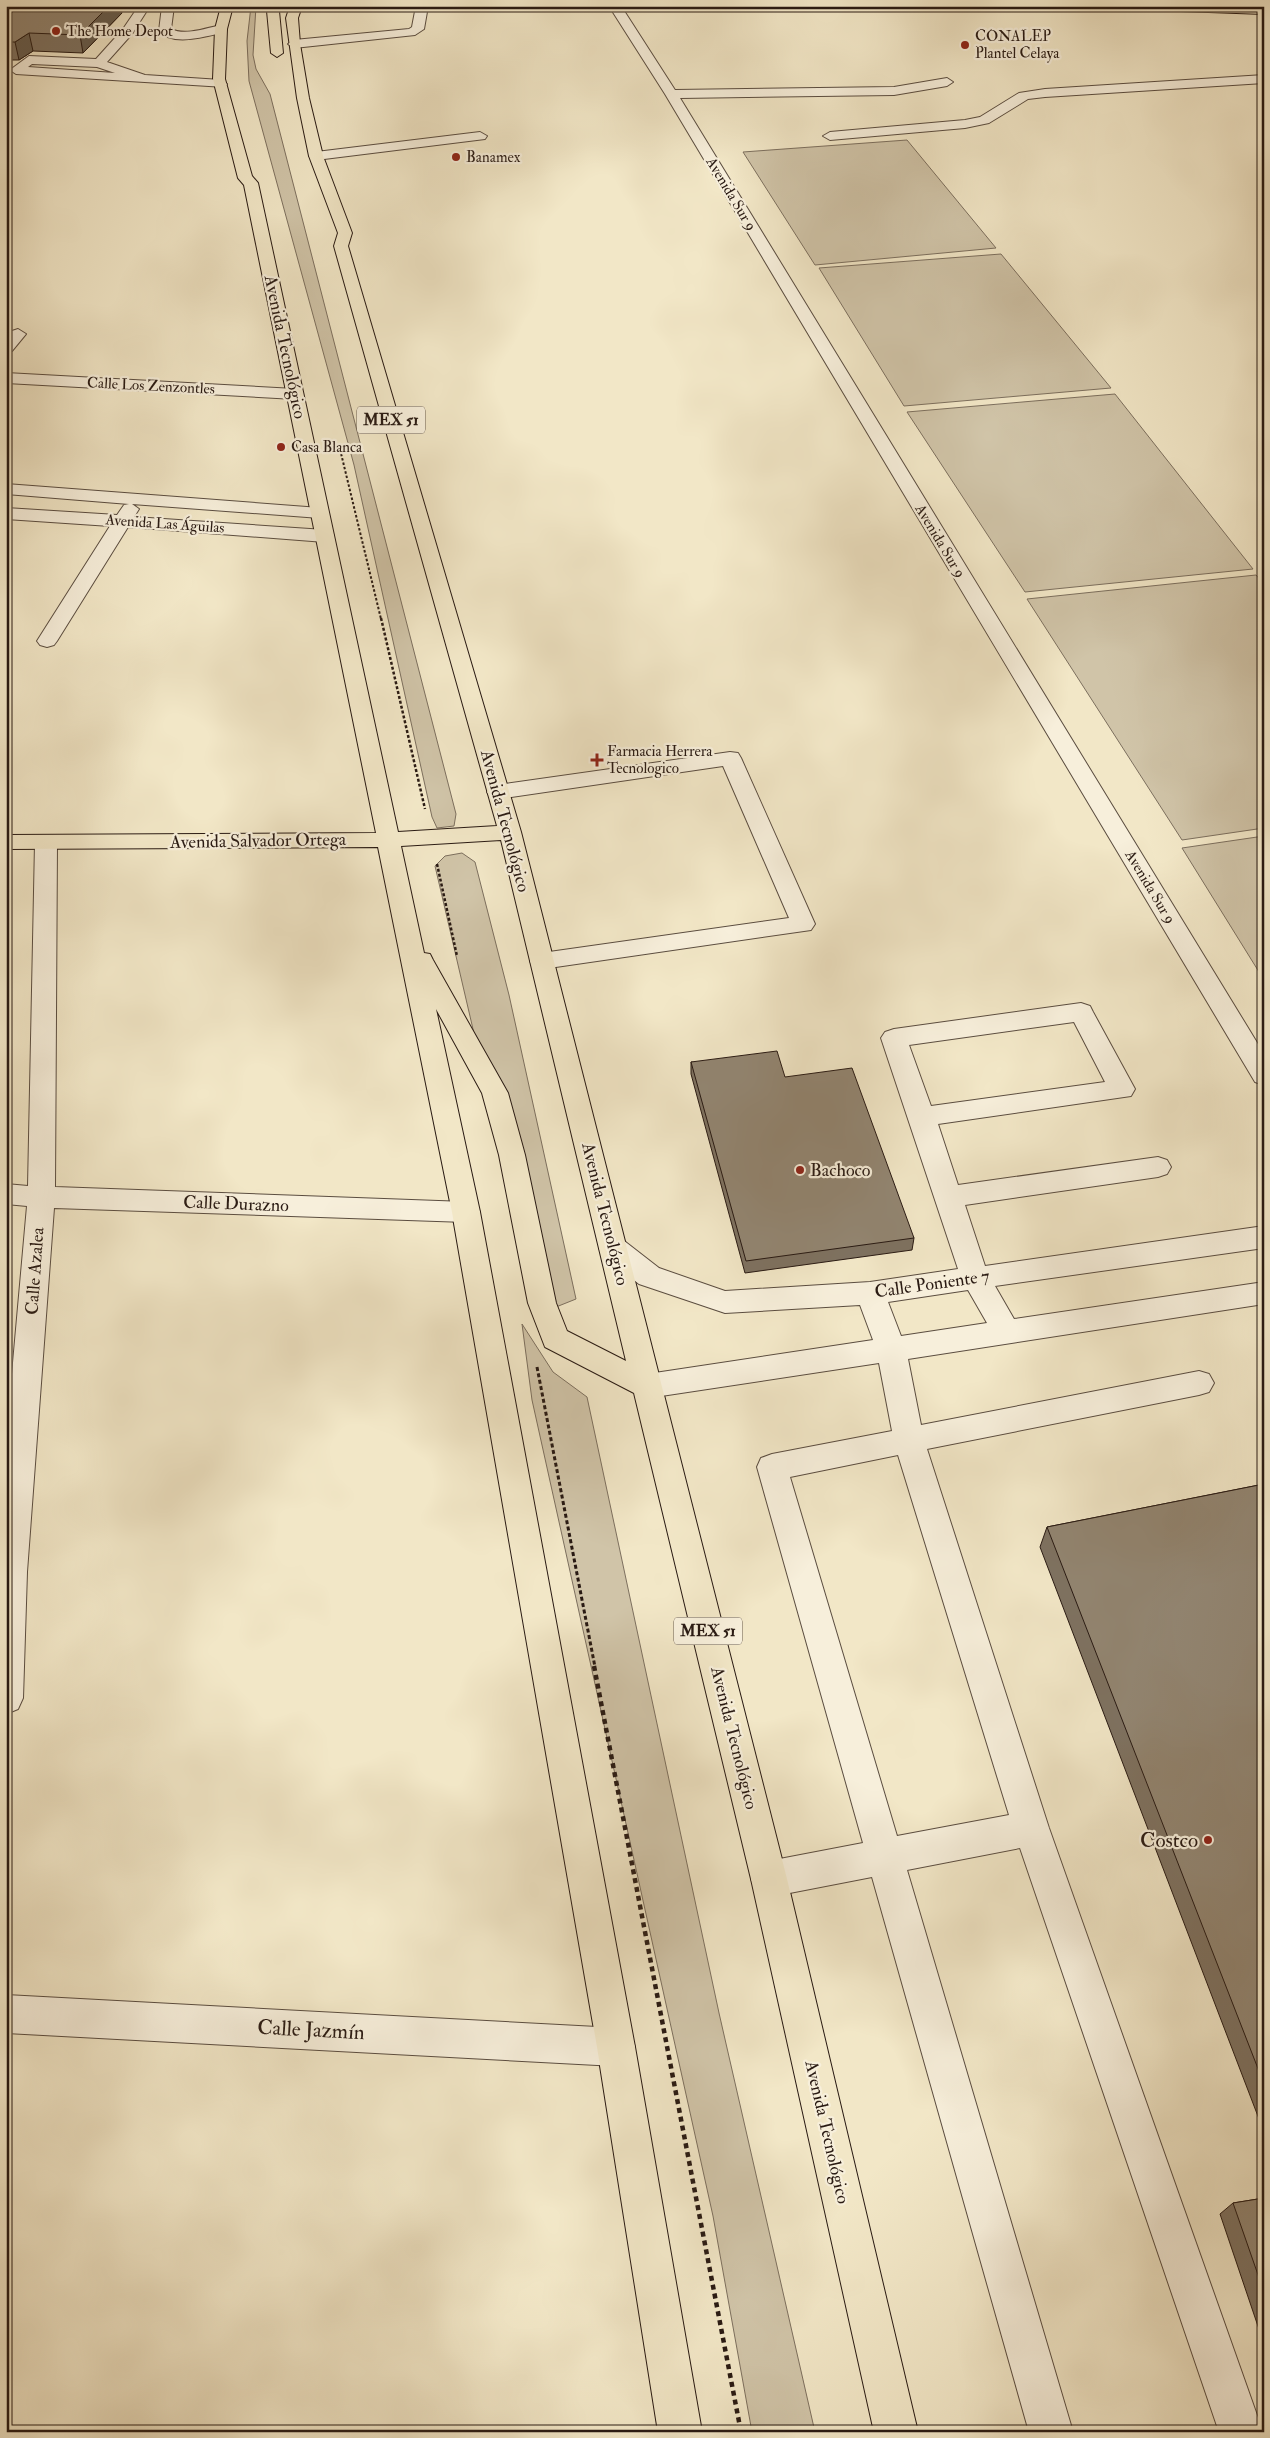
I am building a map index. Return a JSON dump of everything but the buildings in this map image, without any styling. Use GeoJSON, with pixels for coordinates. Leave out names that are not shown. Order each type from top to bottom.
{"type":"FeatureCollection","features":[{"type":"Feature","properties":{"kind":"main road","name":"Avenida Tecnológico"},"geometry":{"type":"LineString","coordinates":[[227,6],[221,29],[219,79],[245,178],[251,183],[466,1212],[616,2047],[680,2432]]}},
{"type":"Feature","properties":{"kind":"main road"},"geometry":{"type":"LineString","coordinates":[[238,6],[231,52],[232,76],[251,183]]}},
{"type":"Feature","properties":{"kind":"main road"},"geometry":{"type":"LineString","coordinates":[[275,6],[273,11],[275,45],[280,64]]}},
{"type":"Feature","properties":{"kind":"main road","name":"Avenida Tecnológico"},"geometry":{"type":"LineString","coordinates":[[296,6],[292,18],[294,44],[316,156],[345,233],[341,246],[510,832],[769,1879],[896,2432]]}},
{"type":"Feature","properties":{"kind":"main road"},"geometry":{"type":"LineString","coordinates":[[1153,6],[1264,10]]}},
{"type":"Feature","properties":{"kind":"main road"},"geometry":{"type":"LineString","coordinates":[[289,91],[317,189],[341,246]]}},
{"type":"Feature","properties":{"kind":"main road","name":"Avenida Salvador Ortega"},"geometry":{"type":"LineString","coordinates":[[6,842],[388,840],[510,832]]}},
{"type":"Feature","properties":{"kind":"main road"},"geometry":{"type":"LineString","coordinates":[[408,937],[495,1093],[512,1155],[542,1303],[555,1339],[648,1386]]}},
{"type":"Feature","properties":{"kind":"street"},"geometry":{"type":"LineString","coordinates":[[294,44],[411,32],[418,29],[422,6]]}},
{"type":"Feature","properties":{"kind":"street","name":"Avenida Sur 9"},"geometry":{"type":"LineString","coordinates":[[615,6],[682,112],[1264,1076]]}},
{"type":"Feature","properties":{"kind":"street"},"geometry":{"type":"LineString","coordinates":[[99,62],[128,31],[137,9],[167,9],[166,31],[173,35]]}},
{"type":"Feature","properties":{"kind":"street"},"geometry":{"type":"LineString","coordinates":[[128,31],[173,35],[221,29]]}},
{"type":"Feature","properties":{"kind":"street"},"geometry":{"type":"LineString","coordinates":[[144,79],[99,62],[30,60],[16,70],[144,79],[221,84]]}},
{"type":"Feature","properties":{"kind":"street"},"geometry":{"type":"LineString","coordinates":[[830,136],[965,124],[984,120],[1024,96],[1045,93],[1264,79]]}},
{"type":"Feature","properties":{"kind":"street"},"geometry":{"type":"LineString","coordinates":[[671,94],[894,91],[947,82]]}},
{"type":"Feature","properties":{"kind":"street"},"geometry":{"type":"LineString","coordinates":[[682,112],[701,111]]}},
{"type":"Feature","properties":{"kind":"street"},"geometry":{"type":"LineString","coordinates":[[316,156],[480,136]]}},
{"type":"Feature","properties":{"kind":"street"},"geometry":{"type":"LineString","coordinates":[[6,348],[18,334]]}},
{"type":"Feature","properties":{"kind":"street","name":"Calle Los Zenzontles"},"geometry":{"type":"LineString","coordinates":[[6,378],[295,394]]}},
{"type":"Feature","properties":{"kind":"street","name":"Avenida Las Águilas"},"geometry":{"type":"LineString","coordinates":[[6,489],[320,513]]}},
{"type":"Feature","properties":{"kind":"street"},"geometry":{"type":"LineString","coordinates":[[47,641],[136,499]]}},
{"type":"Feature","properties":{"kind":"street","name":"Avenida Las Águilas"},"geometry":{"type":"LineString","coordinates":[[6,513],[324,536]]}},
{"type":"Feature","properties":{"kind":"street"},"geometry":{"type":"LineString","coordinates":[[498,792],[730,758],[803,924],[542,961]]}},
{"type":"Feature","properties":{"kind":"street","name":"Calle Azalea"},"geometry":{"type":"LineString","coordinates":[[6,1698],[9,1572],[41,1197],[46,843]]}},
{"type":"Feature","properties":{"kind":"street"},"geometry":{"type":"LineString","coordinates":[[922,1117],[1122,1089],[1081,1012],[894,1038],[975,1278],[1008,1332]]}},
{"type":"Feature","properties":{"kind":"street"},"geometry":{"type":"LineString","coordinates":[[949,1197],[1158,1167]]}},
{"type":"Feature","properties":{"kind":"street","name":"Calle Durazno"},"geometry":{"type":"LineString","coordinates":[[6,1194],[41,1197],[466,1212]]}},
{"type":"Feature","properties":{"kind":"street","name":"Calle Poniente 7"},"geometry":{"type":"LineString","coordinates":[[613,1248],[649,1276],[725,1302],[870,1293],[1264,1236]]}},
{"type":"Feature","properties":{"kind":"street"},"geometry":{"type":"LineString","coordinates":[[870,1293],[891,1349],[909,1440],[1030,1828],[1241,2432]]}},
{"type":"Feature","properties":{"kind":"street"},"geometry":{"type":"LineString","coordinates":[[648,1386],[1264,1293]]}},
{"type":"Feature","properties":{"kind":"street"},"geometry":{"type":"LineString","coordinates":[[1051,2432],[772,1467],[1199,1383]]}},
{"type":"Feature","properties":{"kind":"street"},"geometry":{"type":"LineString","coordinates":[[769,1879],[884,1855],[1030,1828]]}},
{"type":"Feature","properties":{"kind":"street","name":"Calle Jazmín"},"geometry":{"type":"LineString","coordinates":[[6,2014],[616,2047]]}},
{"type":"Feature","properties":{"kind":"shaded area"},"geometry":{"type":"Polygon","coordinates":[[[251,6],[256,6],[253,55],[256,69],[270,94],[456,814],[454,826],[437,828],[432,817],[354,465],[249,81],[247,41],[251,6]]]}},
{"type":"Feature","properties":{"kind":"shaded area"},"geometry":{"type":"Polygon","coordinates":[[[907,140],[996,248],[815,265],[743,152],[907,140]]]}},
{"type":"Feature","properties":{"kind":"shaded area"},"geometry":{"type":"Polygon","coordinates":[[[1001,254],[1111,388],[904,406],[819,268],[1001,254]]]}},
{"type":"Feature","properties":{"kind":"shaded area"},"geometry":{"type":"Polygon","coordinates":[[[1115,394],[1253,569],[1025,592],[907,412],[1115,394]]]}},
{"type":"Feature","properties":{"kind":"shaded area"},"geometry":{"type":"Polygon","coordinates":[[[1256,575],[1264,584],[1264,828],[1182,840],[1027,599],[1256,575]]]}},
{"type":"Feature","properties":{"kind":"shaded area"},"geometry":{"type":"Polygon","coordinates":[[[1264,836],[1264,980],[1182,848],[1264,836]]]}},
{"type":"Feature","properties":{"kind":"shaded area"},"geometry":{"type":"Polygon","coordinates":[[[462,853],[475,862],[509,995],[576,1299],[551,1309],[476,1042],[435,866],[445,856],[462,853]]]}},
{"type":"Feature","properties":{"kind":"shaded area"},"geometry":{"type":"Polygon","coordinates":[[[522,1324],[553,1372],[587,1397],[719,2013],[815,2432],[752,2432],[713,2216],[532,1400],[522,1324]]]}},
{"type":"Feature","properties":{"kind":"place","name":"The Home Depot"},"geometry":{"type":"Point","coordinates":[56,31]}},
{"type":"Feature","properties":{"kind":"place","name":"CONALEP Plantel Celaya"},"geometry":{"type":"Point","coordinates":[965,45]}},
{"type":"Feature","properties":{"kind":"place","name":"Banamex"},"geometry":{"type":"Point","coordinates":[456,157]}},
{"type":"Feature","properties":{"kind":"place","name":"Casa Blanca"},"geometry":{"type":"Point","coordinates":[281,447]}},
{"type":"Feature","properties":{"kind":"place","name":"Farmacia Herrera Tecnologico"},"geometry":{"type":"Point","coordinates":[597,760]}},
{"type":"Feature","properties":{"kind":"place","name":"Bachoco"},"geometry":{"type":"Point","coordinates":[800,1170]}},
{"type":"Feature","properties":{"kind":"place","name":"Costco"},"geometry":{"type":"Point","coordinates":[1208,1840]}}]}
